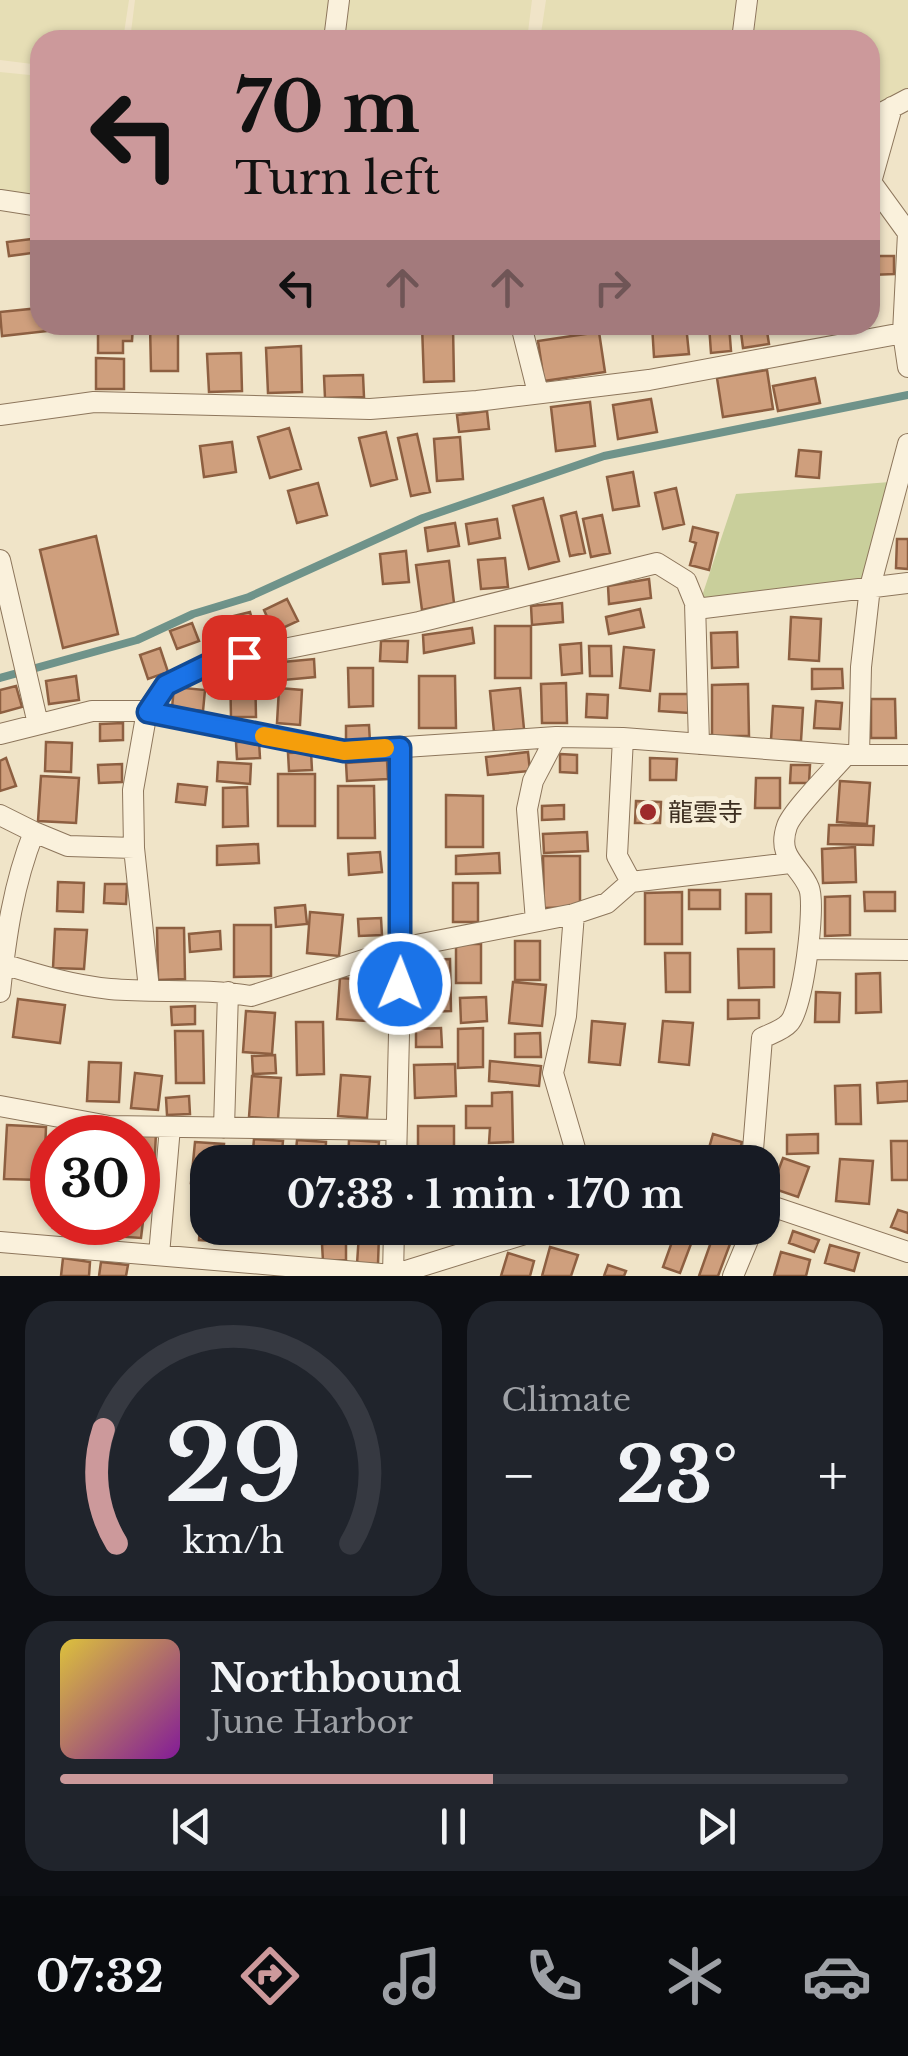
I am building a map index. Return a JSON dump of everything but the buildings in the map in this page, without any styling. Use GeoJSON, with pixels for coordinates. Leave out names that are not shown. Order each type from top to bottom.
{"type":"FeatureCollection","features":[{"type":"Feature","properties":{"kind":"street"},"geometry":{"type":"LineString","coordinates":[[335,30],[339,0]]}},
{"type":"Feature","properties":{"kind":"street"},"geometry":{"type":"LineString","coordinates":[[744,30],[748,0]]}},
{"type":"Feature","properties":{"kind":"street"},"geometry":{"type":"LineString","coordinates":[[880,157],[900,103]]}},
{"type":"Feature","properties":{"kind":"street"},"geometry":{"type":"LineString","coordinates":[[880,194],[908,233],[908,367]]}},
{"type":"Feature","properties":{"kind":"street"},"geometry":{"type":"LineString","coordinates":[[0,200],[30,204]]}},
{"type":"Feature","properties":{"kind":"street"},"geometry":{"type":"LineString","coordinates":[[0,415],[94,402],[370,408],[538,393],[649,380],[905,333]]}},
{"type":"Feature","properties":{"kind":"street"},"geometry":{"type":"LineString","coordinates":[[524,335],[538,393]]}},
{"type":"Feature","properties":{"kind":"street"},"geometry":{"type":"LineString","coordinates":[[753,1145],[762,1038],[789,1024],[798,1008],[808,950],[810,888],[790,863],[784,848],[787,824],[852,755],[870,588],[908,444]]}},
{"type":"Feature","properties":{"kind":"street"},"geometry":{"type":"LineString","coordinates":[[0,560],[38,724]]}},
{"type":"Feature","properties":{"kind":"street"},"geometry":{"type":"LineString","coordinates":[[148,989],[134,848],[134,790],[148,712],[166,685],[209,664],[419,622],[657,563],[686,582],[696,609],[699,744]]}},
{"type":"Feature","properties":{"kind":"street"},"geometry":{"type":"LineString","coordinates":[[696,609],[908,583]]}},
{"type":"Feature","properties":{"kind":"street"},"geometry":{"type":"LineString","coordinates":[[0,734],[92,711],[148,712],[344,751],[556,736],[852,755],[908,755]]}},
{"type":"Feature","properties":{"kind":"street"},"geometry":{"type":"LineString","coordinates":[[536,921],[527,809],[533,782],[556,736]]}},
{"type":"Feature","properties":{"kind":"street"},"geometry":{"type":"LineString","coordinates":[[623,738],[616,856],[631,882]]}},
{"type":"Feature","properties":{"kind":"street"},"geometry":{"type":"LineString","coordinates":[[396,1145],[401,948],[400,748]]}},
{"type":"Feature","properties":{"kind":"street"},"geometry":{"type":"LineString","coordinates":[[0,814],[68,846],[134,848]]}},
{"type":"Feature","properties":{"kind":"street"},"geometry":{"type":"LineString","coordinates":[[0,992],[17,875],[34,832]]}},
{"type":"Feature","properties":{"kind":"street"},"geometry":{"type":"LineString","coordinates":[[3,964],[62,982],[111,989],[251,996],[401,948],[574,914],[607,903],[631,882],[790,863]]}},
{"type":"Feature","properties":{"kind":"street"},"geometry":{"type":"LineString","coordinates":[[574,914],[566,1016],[553,1073],[574,1145]]}},
{"type":"Feature","properties":{"kind":"street"},"geometry":{"type":"LineString","coordinates":[[808,950],[908,950]]}},
{"type":"Feature","properties":{"kind":"street"},"geometry":{"type":"LineString","coordinates":[[224,1128],[228,992]]}},
{"type":"Feature","properties":{"kind":"street"},"geometry":{"type":"LineString","coordinates":[[0,1106],[108,1126],[396,1130]]}},
{"type":"Feature","properties":{"kind":"street"},"geometry":{"type":"LineString","coordinates":[[158,1255],[170,1127]]}},
{"type":"Feature","properties":{"kind":"street"},"geometry":{"type":"LineString","coordinates":[[780,1209],[908,1252]]}},
{"type":"Feature","properties":{"kind":"street"},"geometry":{"type":"LineString","coordinates":[[0,1242],[393,1276],[491,1245]]}},
{"type":"Feature","properties":{"kind":"street"},"geometry":{"type":"LineString","coordinates":[[393,1276],[394,1245]]}},
{"type":"Feature","properties":{"kind":"street"},"geometry":{"type":"LineString","coordinates":[[733,1276],[746,1245]]}},
{"type":"Feature","properties":{"kind":"shaded area"},"geometry":{"type":"Polygon","coordinates":[[[0,0],[129,0],[124,30],[30,30],[30,64],[0,60],[0,0]]]}},
{"type":"Feature","properties":{"kind":"shaded area"},"geometry":{"type":"Polygon","coordinates":[[[135,0],[333,0],[329,30],[131,30],[135,0]]]}},
{"type":"Feature","properties":{"kind":"shaded area"},"geometry":{"type":"Polygon","coordinates":[[[335,0],[532,0],[528,30],[331,30],[335,0]]]}},
{"type":"Feature","properties":{"kind":"shaded area"},"geometry":{"type":"Polygon","coordinates":[[[546,0],[741,0],[736,30],[542,30],[546,0]]]}},
{"type":"Feature","properties":{"kind":"shaded area"},"geometry":{"type":"Polygon","coordinates":[[[758,0],[908,0],[908,94],[880,104],[880,30],[754,30],[758,0]]]}},
{"type":"Feature","properties":{"kind":"shaded area"},"geometry":{"type":"Polygon","coordinates":[[[0,72],[30,75],[30,204],[0,200],[0,72]]]}},
{"type":"Feature","properties":{"kind":"green space"},"geometry":{"type":"Polygon","coordinates":[[[890,482],[865,581],[701,599],[736,494],[890,482]]]}},
{"type":"Feature","properties":{"kind":"waterway"},"geometry":{"type":"LineString","coordinates":[[0,678],[137,640],[193,614],[249,597],[423,518],[604,456],[908,395]]}},
{"type":"Feature","properties":{"kind":"slow traffic"},"geometry":{"type":"LineString","coordinates":[[264,736],[344,751],[385,748]]}},
{"type":"Feature","properties":{"kind":"place","name":"龍雲寺"},"geometry":{"type":"Point","coordinates":[648,812]}},
{"type":"Feature","properties":{"kind":"route"},"geometry":{"type":"LineString","coordinates":[[244,657],[209,664],[166,685],[148,712],[344,751],[400,748],[400,984]]}}]}
